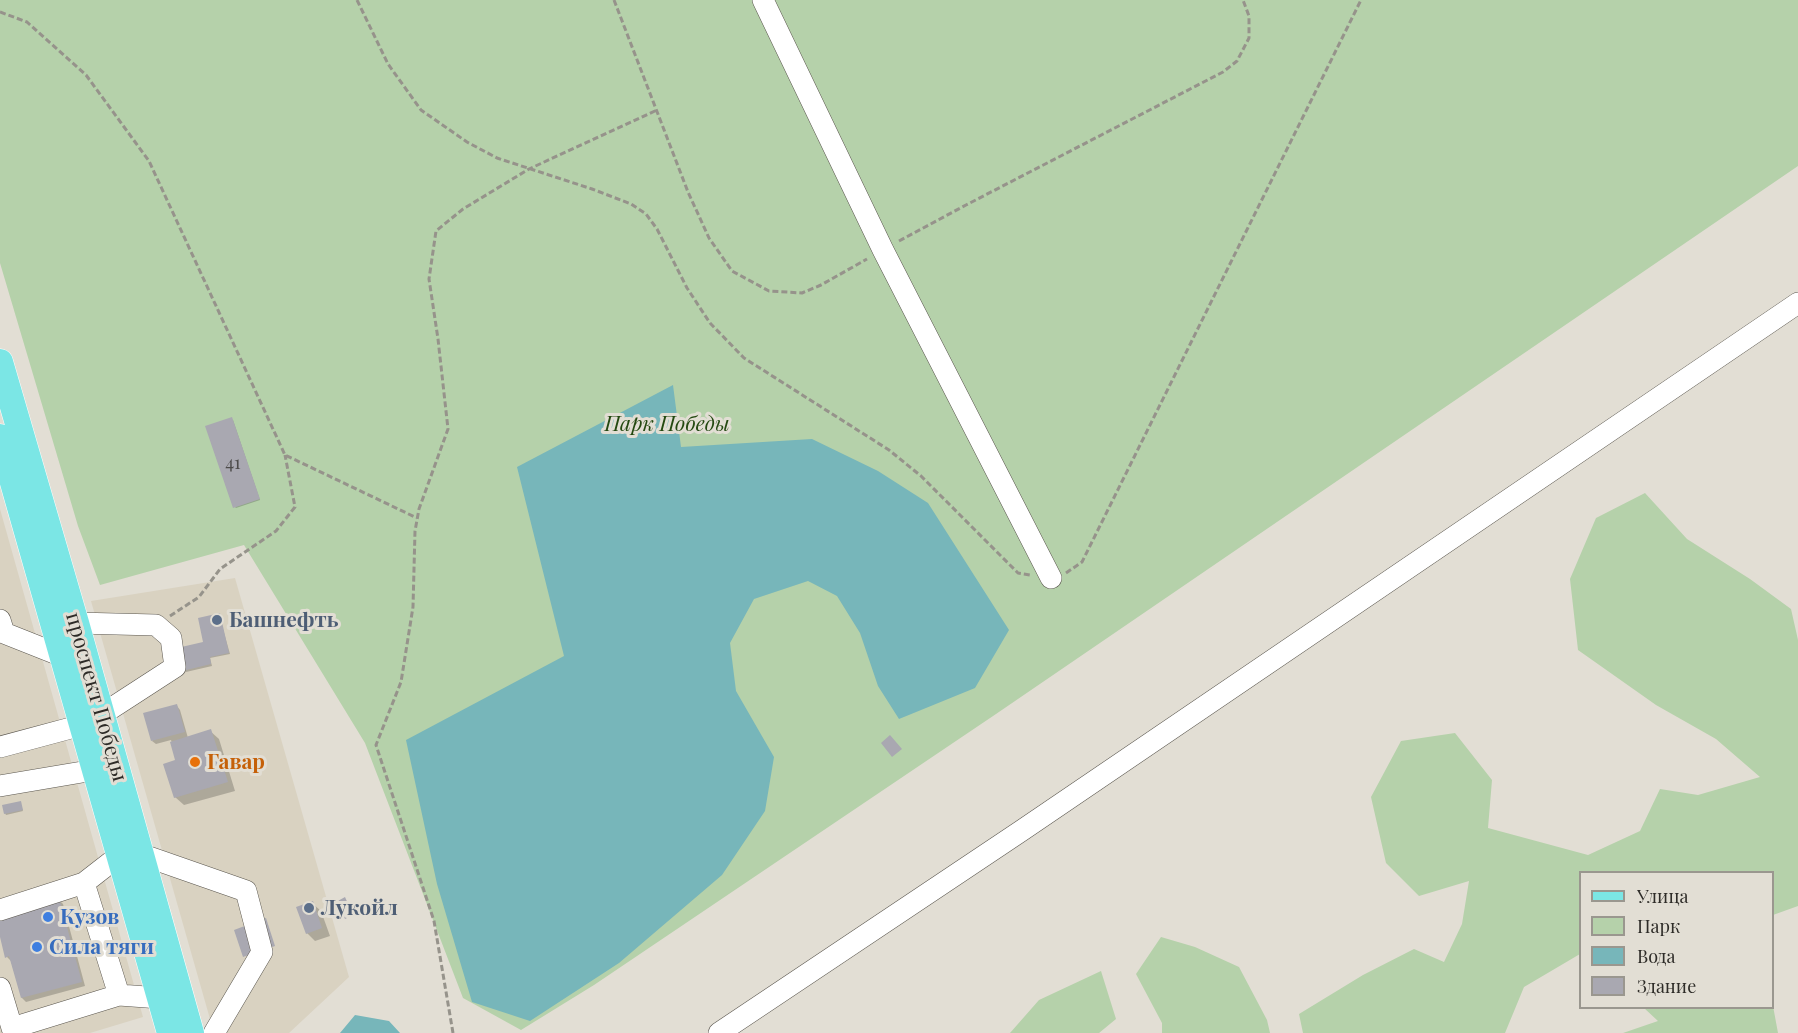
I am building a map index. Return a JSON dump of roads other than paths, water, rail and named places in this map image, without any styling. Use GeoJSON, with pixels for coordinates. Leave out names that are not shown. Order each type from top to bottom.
{"type":"FeatureCollection","features":[{"type":"Feature","properties":{"kind":"main road","name":"проспект Победы"},"geometry":{"type":"LineString","coordinates":[[0,362],[76,623],[91,720],[94,770],[130,854],[160,998],[170,1033]]}},
{"type":"Feature","properties":{"kind":"main road","name":"проспект Победы"},"geometry":{"type":"LineString","coordinates":[[2,455],[62,656],[91,720],[130,854],[191,1033]]}},
{"type":"Feature","properties":{"kind":"lane"},"geometry":{"type":"LineString","coordinates":[[764,0],[883,250],[1051,578]]}},
{"type":"Feature","properties":{"kind":"lane"},"geometry":{"type":"LineString","coordinates":[[719,1033],[1031,825],[1798,303]]}},
{"type":"Feature","properties":{"kind":"lane"},"geometry":{"type":"LineString","coordinates":[[0,620],[4,633],[62,656]]}},
{"type":"Feature","properties":{"kind":"lane"},"geometry":{"type":"LineString","coordinates":[[0,747],[91,720],[175,667],[171,639],[156,625],[76,623]]}},
{"type":"Feature","properties":{"kind":"lane"},"geometry":{"type":"LineString","coordinates":[[0,786],[94,770]]}},
{"type":"Feature","properties":{"kind":"lane"},"geometry":{"type":"LineString","coordinates":[[0,909],[84,883],[130,854],[246,891],[262,952],[214,1033]]}},
{"type":"Feature","properties":{"kind":"lane"},"geometry":{"type":"LineString","coordinates":[[84,883],[118,995]]}},
{"type":"Feature","properties":{"kind":"lane"},"geometry":{"type":"LineString","coordinates":[[0,988],[12,1028],[118,995],[160,998]]}},
{"type":"Feature","properties":{"kind":"water"},"geometry":{"type":"Polygon","coordinates":[[[673,385],[681,447],[812,439],[878,471],[928,503],[1009,630],[975,688],[899,719],[878,686],[860,633],[837,596],[808,581],[754,599],[730,643],[736,691],[774,757],[765,811],[722,875],[619,963],[530,1021],[472,1002],[437,884],[406,740],[564,656],[517,467],[673,385]]]}},
{"type":"Feature","properties":{"kind":"water"},"geometry":{"type":"Polygon","coordinates":[[[355,1015],[389,1021],[400,1033],[340,1033],[355,1015]]]}},
{"type":"Feature","properties":{"kind":"place","name":"Башнефть"},"geometry":{"type":"Point","coordinates":[217,620]}},
{"type":"Feature","properties":{"kind":"place","name":"Гавар"},"geometry":{"type":"Point","coordinates":[195,762]}},
{"type":"Feature","properties":{"kind":"place","name":"Лукойл"},"geometry":{"type":"Point","coordinates":[309,908]}},
{"type":"Feature","properties":{"kind":"place","name":"Кузов"},"geometry":{"type":"Point","coordinates":[48,917]}},
{"type":"Feature","properties":{"kind":"place","name":"Сила тяги"},"geometry":{"type":"Point","coordinates":[37,947]}},
{"type":"Feature","properties":{"kind":"park label","name":"Парк Победы"},"geometry":{"type":"Point","coordinates":[667,424]}}]}
